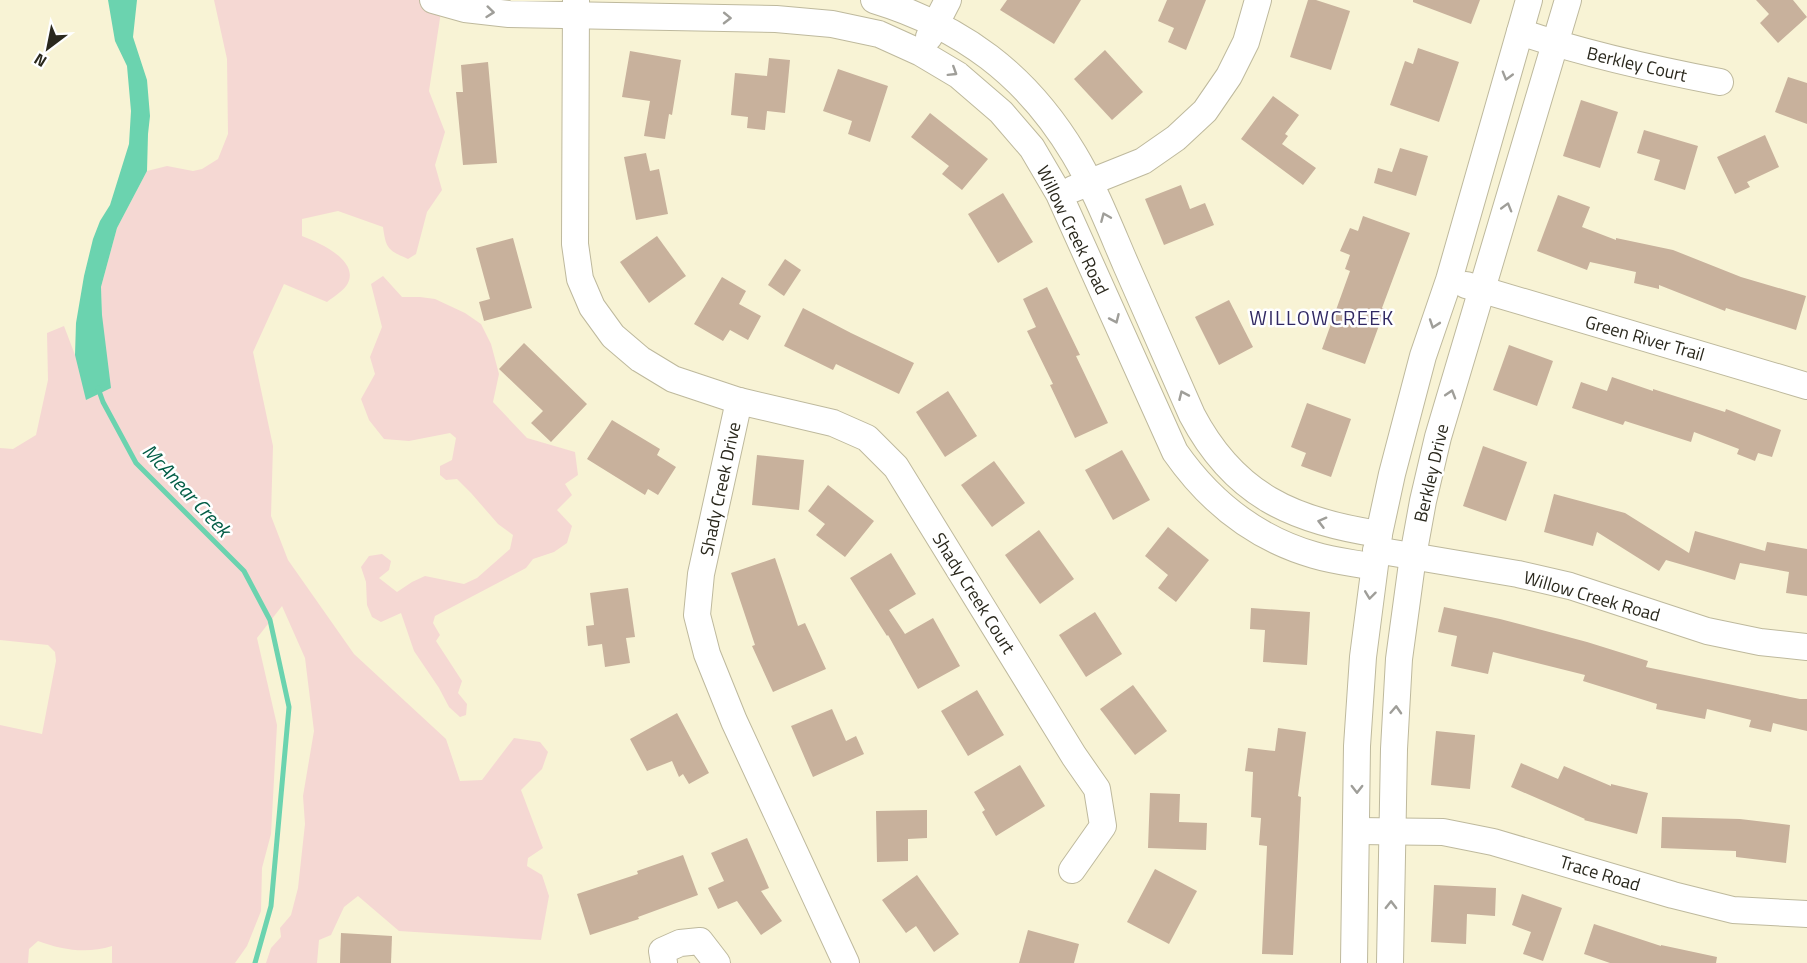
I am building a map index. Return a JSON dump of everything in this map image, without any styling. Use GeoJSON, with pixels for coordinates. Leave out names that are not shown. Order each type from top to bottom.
{"type":"FeatureCollection","features":[{"type":"Feature","properties":{"kind":"street","name":"Willow Creek Road"},"geometry":{"type":"LineString","coordinates":[[433,0],[465,9],[509,14],[575,8],[681,9],[832,24],[879,34],[921,53],[958,75],[1001,112],[1032,148],[1059,194],[1175,452],[1206,492],[1252,528],[1273,540],[1315,555],[1376,550],[1518,574],[1570,586],[1707,631],[1760,642],[1807,647]]}},
{"type":"Feature","properties":{"kind":"street","name":"Willow Creek Road"},"geometry":{"type":"LineString","coordinates":[[874,0],[901,8],[936,24],[985,53],[1012,74],[1056,126],[1089,182],[1202,435],[1228,468],[1280,506],[1303,517],[1325,523],[1376,550]]}},
{"type":"Feature","properties":{"kind":"street"},"geometry":{"type":"LineString","coordinates":[[921,53],[948,0]]}},
{"type":"Feature","properties":{"kind":"street"},"geometry":{"type":"LineString","coordinates":[[1059,194],[1143,161],[1176,138],[1205,111],[1229,76],[1246,42],[1258,0]]}},
{"type":"Feature","properties":{"kind":"street","name":"Berkley Drive"},"geometry":{"type":"LineString","coordinates":[[1354,963],[1357,739],[1363,657],[1376,550],[1392,474],[1423,356],[1449,280],[1529,0]]}},
{"type":"Feature","properties":{"kind":"street","name":"Berkley Drive"},"geometry":{"type":"LineString","coordinates":[[1390,963],[1399,659],[1413,555],[1438,437],[1568,0]]}},
{"type":"Feature","properties":{"kind":"street","name":"Shady Creek Drive"},"geometry":{"type":"LineString","coordinates":[[575,8],[575,244],[580,279],[592,307],[613,336],[640,359],[673,379],[739,401],[701,574],[697,615],[706,654],[734,721],[846,963]]}},
{"type":"Feature","properties":{"kind":"street","name":"Berkley Court"},"geometry":{"type":"LineString","coordinates":[[1520,32],[1629,64],[1719,82]]}},
{"type":"Feature","properties":{"kind":"street","name":"Green River Trail"},"geometry":{"type":"LineString","coordinates":[[1449,280],[1807,386]]}},
{"type":"Feature","properties":{"kind":"street","name":"Shady Creek Court"},"geometry":{"type":"LineString","coordinates":[[739,401],[833,423],[867,438],[896,467],[1074,756],[1097,789],[1103,826],[1072,870]]}},
{"type":"Feature","properties":{"kind":"street","name":"Trace Road"},"geometry":{"type":"LineString","coordinates":[[1356,831],[1443,832],[1493,842],[1673,895],[1733,910],[1807,914]]}},
{"type":"Feature","properties":{"kind":"street"},"geometry":{"type":"LineString","coordinates":[[664,963],[662,951],[680,943],[700,941],[717,963]]}},
{"type":"Feature","properties":{"kind":"shaded area"},"geometry":{"type":"Polygon","coordinates":[[[108,0],[137,0],[133,37],[147,80],[150,116],[147,171],[117,228],[101,287],[111,388],[86,400],[75,355],[76,323],[93,239],[110,205],[129,144],[131,111],[127,66],[115,41],[108,0]]]}},
{"type":"Feature","properties":{"kind":"shaded area"},"geometry":{"type":"Polygon","coordinates":[[[214,0],[441,0],[429,91],[445,132],[435,165],[442,190],[427,212],[416,254],[408,259],[396,253],[389,248],[385,240],[383,227],[338,211],[302,219],[302,236],[326,247],[342,260],[348,267],[350,275],[348,283],[342,291],[327,302],[284,284],[253,352],[273,446],[271,516],[288,560],[354,654],[446,739],[460,781],[482,780],[514,738],[540,742],[548,752],[542,769],[521,790],[543,848],[528,858],[527,866],[542,875],[549,896],[541,940],[399,931],[358,896],[344,907],[331,935],[319,940],[317,963],[266,963],[271,948],[281,937],[280,928],[291,915],[298,888],[305,824],[303,796],[314,731],[305,658],[282,606],[257,638],[277,725],[271,834],[262,868],[261,911],[247,946],[235,963],[112,963],[112,946],[93,950],[75,950],[38,941],[29,949],[28,963],[0,963],[0,725],[42,734],[56,661],[55,652],[48,645],[0,640],[0,448],[13,449],[36,435],[48,380],[47,333],[64,326],[75,355],[102,315],[101,287],[117,228],[147,171],[167,166],[193,171],[202,169],[218,159],[228,134],[227,59],[214,0]]]}},
{"type":"Feature","properties":{"kind":"shaded area"},"geometry":{"type":"Polygon","coordinates":[[[383,276],[402,297],[435,299],[465,313],[481,324],[491,344],[499,374],[493,402],[527,438],[575,452],[578,475],[565,484],[572,495],[557,510],[572,526],[567,543],[554,552],[533,559],[526,568],[435,616],[433,623],[440,635],[436,641],[462,681],[458,693],[467,704],[466,715],[460,717],[449,707],[414,651],[401,613],[381,622],[372,617],[367,605],[366,582],[361,567],[369,556],[382,554],[391,561],[389,570],[379,578],[397,592],[425,576],[464,584],[477,578],[510,549],[513,535],[498,524],[457,479],[446,480],[440,475],[440,466],[452,460],[456,438],[450,433],[409,441],[384,439],[369,420],[361,399],[375,374],[370,357],[382,327],[371,284],[383,276]]]}},
{"type":"Feature","properties":{"kind":"building"},"geometry":{"type":"Polygon","coordinates":[[[1007,0],[1081,0],[1054,44],[1000,10],[1007,0]]]}},
{"type":"Feature","properties":{"kind":"building"},"geometry":{"type":"Polygon","coordinates":[[[1167,0],[1206,0],[1186,50],[1168,42],[1174,28],[1158,21],[1167,0]]]}},
{"type":"Feature","properties":{"kind":"building"},"geometry":{"type":"Polygon","coordinates":[[[1308,0],[1316,0],[1350,11],[1331,70],[1290,57],[1308,0]]]}},
{"type":"Feature","properties":{"kind":"building"},"geometry":{"type":"Polygon","coordinates":[[[1413,0],[1480,0],[1471,24],[1413,2],[1413,0]]]}},
{"type":"Feature","properties":{"kind":"building"},"geometry":{"type":"Polygon","coordinates":[[[1756,0],[1793,0],[1807,17],[1778,43],[1760,23],[1769,14],[1756,0]]]}},
{"type":"Feature","properties":{"kind":"building"},"geometry":{"type":"Polygon","coordinates":[[[1418,48],[1459,62],[1439,122],[1390,105],[1405,61],[1413,64],[1418,48]]]}},
{"type":"Feature","properties":{"kind":"building"},"geometry":{"type":"Polygon","coordinates":[[[1105,50],[1143,92],[1112,120],[1074,79],[1105,50]]]}},
{"type":"Feature","properties":{"kind":"building"},"geometry":{"type":"Polygon","coordinates":[[[630,51],[681,60],[672,115],[669,114],[665,139],[644,136],[650,101],[622,97],[630,51]]]}},
{"type":"Feature","properties":{"kind":"building"},"geometry":{"type":"Polygon","coordinates":[[[769,58],[790,60],[785,113],[767,111],[765,130],[747,128],[748,117],[731,115],[735,73],[767,76],[769,58]]]}},
{"type":"Feature","properties":{"kind":"building"},"geometry":{"type":"Polygon","coordinates":[[[488,62],[497,163],[463,165],[456,92],[463,92],[461,65],[488,62]]]}},
{"type":"Feature","properties":{"kind":"building"},"geometry":{"type":"Polygon","coordinates":[[[838,69],[888,86],[870,142],[848,134],[852,121],[823,111],[838,69]]]}},
{"type":"Feature","properties":{"kind":"building"},"geometry":{"type":"Polygon","coordinates":[[[1788,77],[1807,83],[1807,124],[1775,112],[1788,77]]]}},
{"type":"Feature","properties":{"kind":"building"},"geometry":{"type":"Polygon","coordinates":[[[1273,96],[1299,115],[1285,134],[1288,136],[1282,144],[1316,168],[1303,185],[1241,139],[1273,96]]]}},
{"type":"Feature","properties":{"kind":"building"},"geometry":{"type":"Polygon","coordinates":[[[1581,100],[1618,112],[1600,168],[1563,156],[1581,100]]]}},
{"type":"Feature","properties":{"kind":"building"},"geometry":{"type":"Polygon","coordinates":[[[930,113],[988,159],[962,190],[942,174],[949,166],[911,137],[930,113]]]}},
{"type":"Feature","properties":{"kind":"building"},"geometry":{"type":"Polygon","coordinates":[[[1644,130],[1698,146],[1685,190],[1654,180],[1660,160],[1637,153],[1644,130]]]}},
{"type":"Feature","properties":{"kind":"building"},"geometry":{"type":"Polygon","coordinates":[[[1765,135],[1779,167],[1747,182],[1750,187],[1735,194],[1717,157],[1765,135]]]}},
{"type":"Feature","properties":{"kind":"building"},"geometry":{"type":"Polygon","coordinates":[[[1400,148],[1428,156],[1416,196],[1374,183],[1378,168],[1392,172],[1400,148]]]}},
{"type":"Feature","properties":{"kind":"building"},"geometry":{"type":"Polygon","coordinates":[[[646,153],[650,171],[659,169],[668,214],[636,220],[624,157],[646,153]]]}},
{"type":"Feature","properties":{"kind":"building"},"geometry":{"type":"Polygon","coordinates":[[[1181,185],[1190,209],[1205,203],[1214,225],[1164,245],[1145,199],[1181,185]]]}},
{"type":"Feature","properties":{"kind":"building"},"geometry":{"type":"Polygon","coordinates":[[[1003,193],[1033,242],[998,263],[968,214],[1003,193]]]}},
{"type":"Feature","properties":{"kind":"building"},"geometry":{"type":"Polygon","coordinates":[[[1558,195],[1590,207],[1582,227],[1616,240],[1616,238],[1673,250],[1741,277],[1806,296],[1796,330],[1726,308],[1725,311],[1659,285],[1659,289],[1634,283],[1636,272],[1590,262],[1587,270],[1537,251],[1558,195]]]}},
{"type":"Feature","properties":{"kind":"building"},"geometry":{"type":"Polygon","coordinates":[[[1363,216],[1410,233],[1382,308],[1385,309],[1365,364],[1322,349],[1350,271],[1345,269],[1350,255],[1340,251],[1350,228],[1358,231],[1363,216]]]}},
{"type":"Feature","properties":{"kind":"building"},"geometry":{"type":"Polygon","coordinates":[[[657,236],[686,276],[649,303],[620,262],[657,236]]]}},
{"type":"Feature","properties":{"kind":"building"},"geometry":{"type":"Polygon","coordinates":[[[513,238],[532,308],[484,321],[479,302],[490,299],[476,248],[513,238]]]}},
{"type":"Feature","properties":{"kind":"building"},"geometry":{"type":"Polygon","coordinates":[[[785,259],[801,270],[784,296],[768,285],[785,259]]]}},
{"type":"Feature","properties":{"kind":"building"},"geometry":{"type":"Polygon","coordinates":[[[722,277],[746,291],[739,304],[761,316],[748,340],[730,330],[723,341],[694,324],[722,277]]]}},
{"type":"Feature","properties":{"kind":"building"},"geometry":{"type":"Polygon","coordinates":[[[1047,287],[1080,355],[1076,356],[1108,423],[1075,438],[1050,385],[1053,384],[1027,331],[1036,327],[1023,299],[1047,287]]]}},
{"type":"Feature","properties":{"kind":"building"},"geometry":{"type":"Polygon","coordinates":[[[1229,300],[1253,347],[1219,365],[1195,317],[1229,300]]]}},
{"type":"Feature","properties":{"kind":"building"},"geometry":{"type":"Polygon","coordinates":[[[803,308],[914,363],[899,394],[836,364],[833,370],[784,346],[803,308]]]}},
{"type":"Feature","properties":{"kind":"building"},"geometry":{"type":"Polygon","coordinates":[[[524,343],[587,404],[551,442],[531,423],[543,411],[499,369],[524,343]]]}},
{"type":"Feature","properties":{"kind":"building"},"geometry":{"type":"Polygon","coordinates":[[[1509,345],[1553,361],[1537,406],[1493,390],[1509,345]]]}},
{"type":"Feature","properties":{"kind":"building"},"geometry":{"type":"Polygon","coordinates":[[[1612,377],[1725,412],[1726,409],[1781,430],[1772,457],[1758,453],[1755,461],[1737,454],[1739,449],[1694,432],[1691,442],[1625,421],[1623,425],[1572,408],[1581,382],[1607,391],[1612,377]]]}},
{"type":"Feature","properties":{"kind":"building"},"geometry":{"type":"Polygon","coordinates":[[[948,391],[977,436],[945,457],[916,412],[948,391]]]}},
{"type":"Feature","properties":{"kind":"building"},"geometry":{"type":"Polygon","coordinates":[[[1307,403],[1351,419],[1331,477],[1301,466],[1306,453],[1291,447],[1307,403]]]}},
{"type":"Feature","properties":{"kind":"building"},"geometry":{"type":"Polygon","coordinates":[[[612,420],[660,449],[657,455],[676,467],[658,495],[648,489],[645,495],[587,459],[612,420]]]}},
{"type":"Feature","properties":{"kind":"building"},"geometry":{"type":"Polygon","coordinates":[[[1483,446],[1527,462],[1506,521],[1463,506],[1483,446]]]}},
{"type":"Feature","properties":{"kind":"building"},"geometry":{"type":"Polygon","coordinates":[[[1122,450],[1150,500],[1113,520],[1085,470],[1122,450]]]}},
{"type":"Feature","properties":{"kind":"building"},"geometry":{"type":"Polygon","coordinates":[[[757,455],[804,460],[799,510],[752,505],[757,455]]]}},
{"type":"Feature","properties":{"kind":"building"},"geometry":{"type":"Polygon","coordinates":[[[994,461],[1025,503],[992,527],[961,485],[994,461]]]}},
{"type":"Feature","properties":{"kind":"building"},"geometry":{"type":"Polygon","coordinates":[[[828,485],[874,521],[845,557],[816,535],[825,524],[808,511],[828,485]]]}},
{"type":"Feature","properties":{"kind":"building"},"geometry":{"type":"Polygon","coordinates":[[[1554,494],[1625,513],[1689,553],[1695,531],[1765,551],[1767,542],[1807,549],[1807,596],[1786,593],[1789,572],[1740,563],[1735,580],[1666,560],[1659,571],[1597,532],[1593,546],[1544,532],[1554,494]]]}},
{"type":"Feature","properties":{"kind":"building"},"geometry":{"type":"Polygon","coordinates":[[[1168,527],[1209,560],[1176,602],[1158,588],[1168,575],[1145,556],[1168,527]]]}},
{"type":"Feature","properties":{"kind":"building"},"geometry":{"type":"Polygon","coordinates":[[[1039,530],[1074,579],[1040,604],[1005,555],[1039,530]]]}},
{"type":"Feature","properties":{"kind":"building"},"geometry":{"type":"Polygon","coordinates":[[[891,553],[916,594],[889,610],[905,634],[933,618],[960,666],[918,689],[888,635],[850,578],[891,553]]]}},
{"type":"Feature","properties":{"kind":"building"},"geometry":{"type":"Polygon","coordinates":[[[775,558],[798,626],[805,623],[826,669],[773,692],[752,646],[755,645],[731,573],[775,558]]]}},
{"type":"Feature","properties":{"kind":"building"},"geometry":{"type":"Polygon","coordinates":[[[628,588],[635,637],[626,638],[630,663],[605,667],[602,644],[588,646],[586,626],[594,625],[590,593],[628,588]]]}},
{"type":"Feature","properties":{"kind":"building"},"geometry":{"type":"Polygon","coordinates":[[[1444,607],[1587,642],[1648,661],[1646,667],[1807,699],[1807,731],[1773,723],[1771,732],[1749,727],[1751,720],[1707,709],[1705,719],[1656,709],[1657,704],[1583,681],[1585,675],[1493,652],[1488,674],[1451,666],[1457,636],[1438,632],[1444,607]]]}},
{"type":"Feature","properties":{"kind":"building"},"geometry":{"type":"Polygon","coordinates":[[[1251,608],[1310,612],[1307,665],[1263,662],[1265,630],[1250,629],[1251,608]]]}},
{"type":"Feature","properties":{"kind":"building"},"geometry":{"type":"Polygon","coordinates":[[[1095,612],[1122,654],[1086,677],[1059,635],[1095,612]]]}},
{"type":"Feature","properties":{"kind":"building"},"geometry":{"type":"Polygon","coordinates":[[[1133,685],[1167,731],[1135,755],[1100,709],[1133,685]]]}},
{"type":"Feature","properties":{"kind":"building"},"geometry":{"type":"Polygon","coordinates":[[[977,690],[1004,735],[968,756],[941,711],[977,690]]]}},
{"type":"Feature","properties":{"kind":"building"},"geometry":{"type":"Polygon","coordinates":[[[832,709],[846,741],[856,736],[864,754],[813,777],[791,726],[832,709]]]}},
{"type":"Feature","properties":{"kind":"building"},"geometry":{"type":"Polygon","coordinates":[[[677,713],[709,773],[689,784],[683,774],[679,777],[672,761],[647,771],[630,739],[677,713]]]}},
{"type":"Feature","properties":{"kind":"building"},"geometry":{"type":"Polygon","coordinates":[[[1278,728],[1306,732],[1298,796],[1301,797],[1293,955],[1262,954],[1267,846],[1259,845],[1261,818],[1251,817],[1253,772],[1245,771],[1248,748],[1275,751],[1278,728]]]}},
{"type":"Feature","properties":{"kind":"building"},"geometry":{"type":"Polygon","coordinates":[[[1436,731],[1475,735],[1470,789],[1431,785],[1436,731]]]}},
{"type":"Feature","properties":{"kind":"building"},"geometry":{"type":"Polygon","coordinates":[[[1521,763],[1558,779],[1564,766],[1611,786],[1611,784],[1648,793],[1637,834],[1584,820],[1511,787],[1521,763]]]}},
{"type":"Feature","properties":{"kind":"building"},"geometry":{"type":"Polygon","coordinates":[[[1020,765],[1045,806],[996,836],[974,792],[1020,765]]]}},
{"type":"Feature","properties":{"kind":"building"},"geometry":{"type":"Polygon","coordinates":[[[1150,793],[1180,794],[1179,822],[1207,823],[1206,850],[1148,848],[1150,793]]]}},
{"type":"Feature","properties":{"kind":"building"},"geometry":{"type":"Polygon","coordinates":[[[927,810],[927,838],[908,839],[908,861],[877,862],[876,811],[927,810]]]}},
{"type":"Feature","properties":{"kind":"building"},"geometry":{"type":"Polygon","coordinates":[[[1662,817],[1740,819],[1790,825],[1786,863],[1736,857],[1736,851],[1661,848],[1662,817]]]}},
{"type":"Feature","properties":{"kind":"building"},"geometry":{"type":"Polygon","coordinates":[[[747,838],[769,888],[761,891],[782,921],[761,935],[737,901],[718,909],[708,888],[724,881],[711,853],[747,838]]]}},
{"type":"Feature","properties":{"kind":"building"},"geometry":{"type":"Polygon","coordinates":[[[683,855],[698,895],[638,917],[639,919],[590,935],[577,894],[638,874],[637,871],[683,855]]]}},
{"type":"Feature","properties":{"kind":"building"},"geometry":{"type":"Polygon","coordinates":[[[1155,869],[1197,891],[1169,944],[1127,922],[1155,869]]]}},
{"type":"Feature","properties":{"kind":"building"},"geometry":{"type":"Polygon","coordinates":[[[917,875],[959,934],[934,952],[916,926],[906,933],[882,900],[917,875]]]}},
{"type":"Feature","properties":{"kind":"building"},"geometry":{"type":"Polygon","coordinates":[[[1434,885],[1496,888],[1495,916],[1467,914],[1466,944],[1431,942],[1434,885]]]}},
{"type":"Feature","properties":{"kind":"building"},"geometry":{"type":"Polygon","coordinates":[[[1522,894],[1562,908],[1543,961],[1523,954],[1531,932],[1512,925],[1522,894]]]}},
{"type":"Feature","properties":{"kind":"building"},"geometry":{"type":"Polygon","coordinates":[[[1594,924],[1661,946],[1717,957],[1716,963],[1610,963],[1584,954],[1594,924]]]}},
{"type":"Feature","properties":{"kind":"building"},"geometry":{"type":"Polygon","coordinates":[[[1028,930],[1079,944],[1074,963],[1019,963],[1028,930]]]}},
{"type":"Feature","properties":{"kind":"building"},"geometry":{"type":"Polygon","coordinates":[[[341,933],[392,936],[391,963],[340,963],[341,933]]]}},
{"type":"Feature","properties":{"kind":"waterway","name":"McAnear Creek"},"geometry":{"type":"LineString","coordinates":[[98,388],[103,402],[136,463],[244,571],[270,620],[289,707],[271,906],[255,963]]}},
{"type":"Feature","properties":{"kind":"district","name":"WILLOWCREEK"},"geometry":{"type":"Point","coordinates":[1322,317]}}]}
